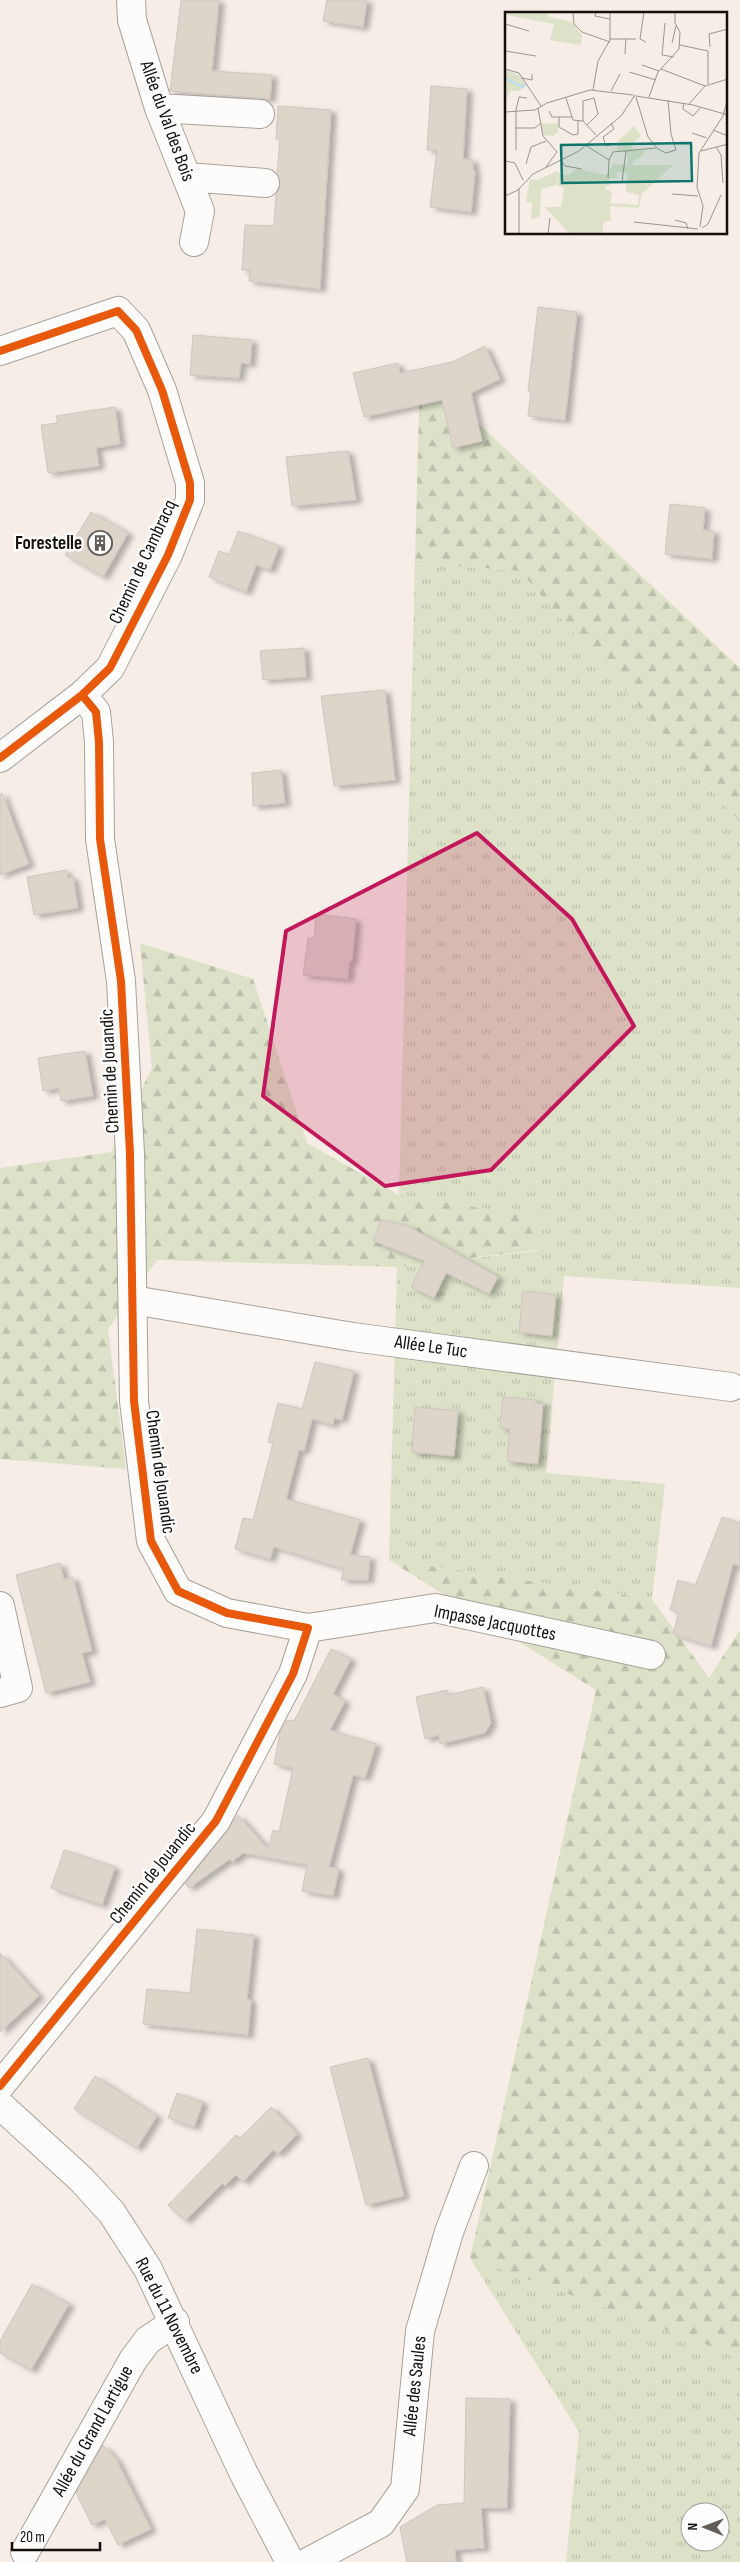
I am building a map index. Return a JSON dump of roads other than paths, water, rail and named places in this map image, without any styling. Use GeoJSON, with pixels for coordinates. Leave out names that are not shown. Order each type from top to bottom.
{"type":"FeatureCollection","features":[{"type":"Feature","properties":{"kind":"street","name":"Allée du Val des Bois"},"geometry":{"type":"LineString","coordinates":[[130,0],[132,20],[159,108],[200,211],[194,242]]}},
{"type":"Feature","properties":{"kind":"street"},"geometry":{"type":"LineString","coordinates":[[159,108],[260,114]]}},
{"type":"Feature","properties":{"kind":"street"},"geometry":{"type":"LineString","coordinates":[[188,177],[265,183]]}},
{"type":"Feature","properties":{"kind":"street","name":"Chemin de Cambracq"},"geometry":{"type":"LineString","coordinates":[[0,351],[118,311],[136,330],[162,390],[190,482],[190,500],[168,556],[110,668],[82,695],[0,758]]}},
{"type":"Feature","properties":{"kind":"street","name":"Chemin de Jouandic"},"geometry":{"type":"LineString","coordinates":[[0,2086],[216,1821],[293,1674],[308,1628],[227,1613],[178,1591],[152,1541],[134,1401],[130,1154],[121,981],[100,839],[99,742],[96,712],[82,695]]}},
{"type":"Feature","properties":{"kind":"street","name":"Allée Le Tuc"},"geometry":{"type":"LineString","coordinates":[[133,1300],[353,1336],[730,1387]]}},
{"type":"Feature","properties":{"kind":"street"},"geometry":{"type":"LineString","coordinates":[[0,1606],[18,1688],[0,1693]]}},
{"type":"Feature","properties":{"kind":"street","name":"Impasse Jacquottes"},"geometry":{"type":"LineString","coordinates":[[308,1628],[435,1608],[651,1655]]}},
{"type":"Feature","properties":{"kind":"street","name":"Rue du 11 Novembre"},"geometry":{"type":"LineString","coordinates":[[0,2105],[82,2180],[112,2213],[148,2269],[175,2322],[243,2472],[290,2562]]}},
{"type":"Feature","properties":{"kind":"street","name":"Allée des Saules"},"geometry":{"type":"LineString","coordinates":[[308,2562],[381,2523],[405,2489],[420,2331],[448,2232],[474,2166]]}},
{"type":"Feature","properties":{"kind":"street","name":"Allée du Grand Lartigue"},"geometry":{"type":"LineString","coordinates":[[25,2552],[133,2360],[148,2340],[175,2322]]}},
{"type":"Feature","properties":{"kind":"place","name":"Forestelle"},"geometry":{"type":"Point","coordinates":[100,543]}}]}
